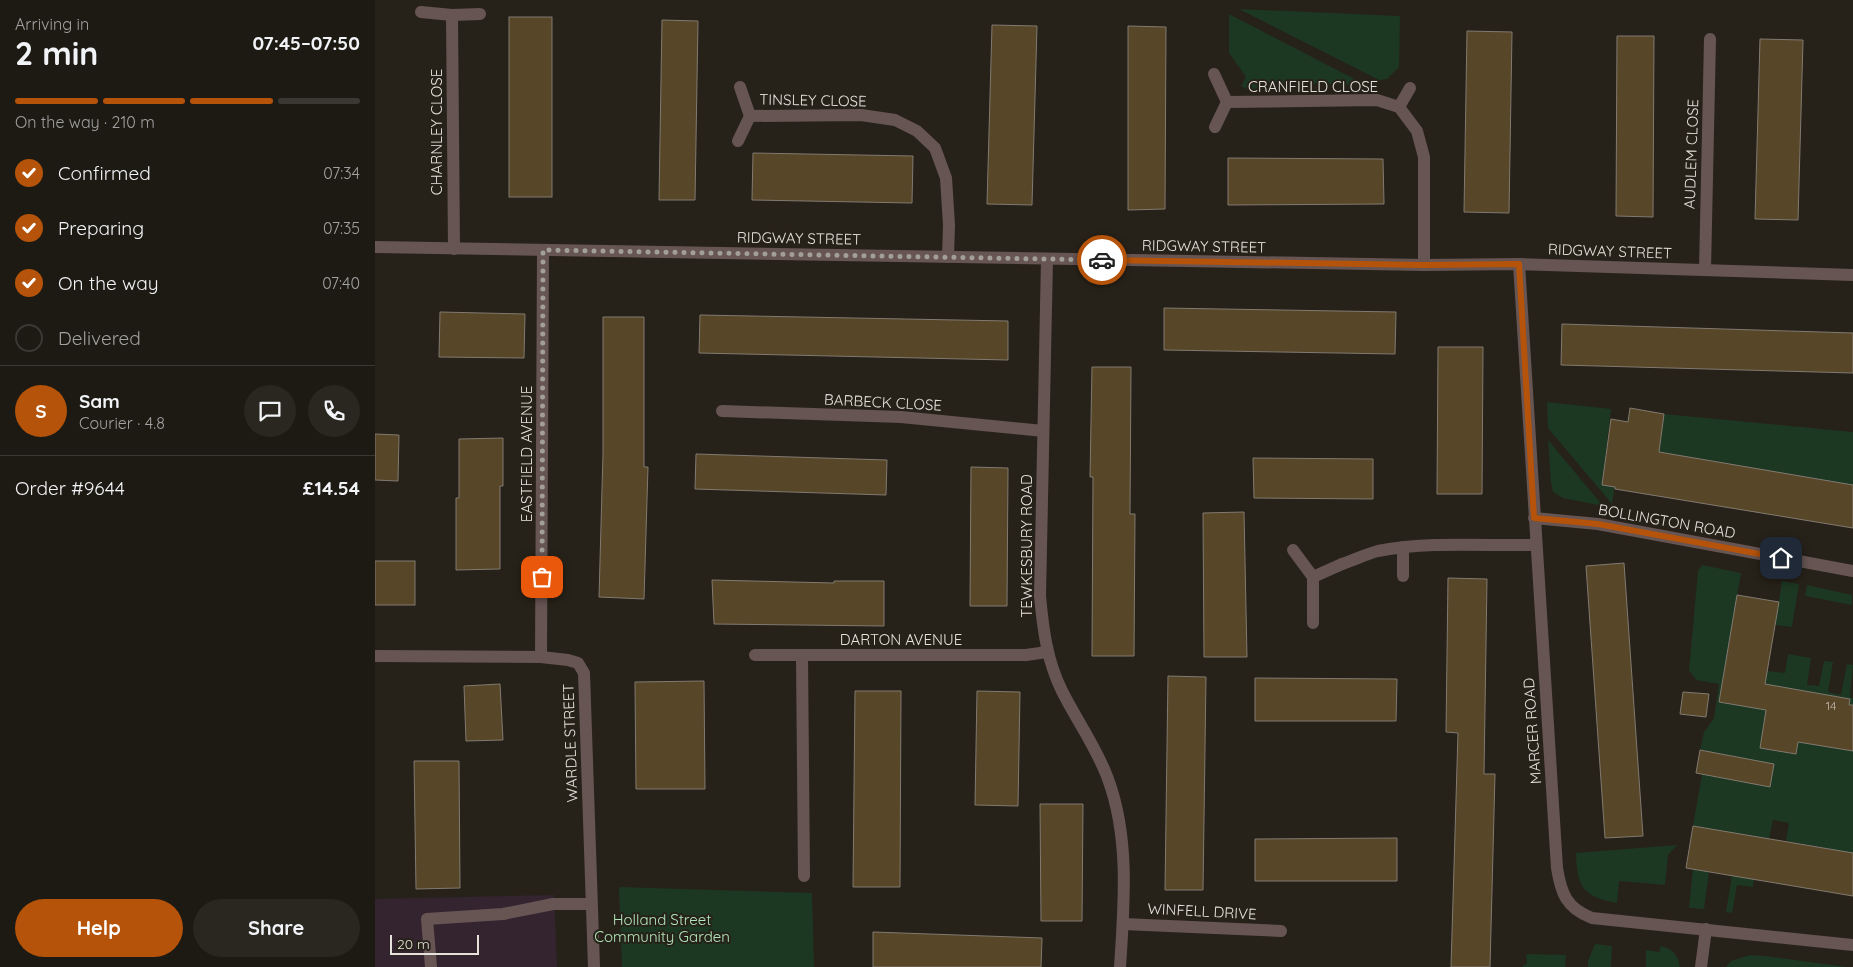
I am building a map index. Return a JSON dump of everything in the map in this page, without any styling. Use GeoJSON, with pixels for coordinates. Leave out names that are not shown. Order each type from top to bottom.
{"type":"FeatureCollection","features":[{"type":"Feature","properties":{"kind":"street"},"geometry":{"type":"LineString","coordinates":[[421,12],[452,15],[480,14]]}},
{"type":"Feature","properties":{"kind":"street","name":"CHARNLEY CLOSE"},"geometry":{"type":"LineString","coordinates":[[452,15],[454,249]]}},
{"type":"Feature","properties":{"kind":"street","name":"AUDLEM CLOSE"},"geometry":{"type":"LineString","coordinates":[[1705,270],[1710,39]]}},
{"type":"Feature","properties":{"kind":"street","name":"CRANFIELD CLOSE"},"geometry":{"type":"LineString","coordinates":[[1214,74],[1227,102],[1215,128]]}},
{"type":"Feature","properties":{"kind":"street","name":"TINSLEY CLOSE"},"geometry":{"type":"LineString","coordinates":[[738,141],[750,116],[741,87]]}},
{"type":"Feature","properties":{"kind":"street"},"geometry":{"type":"LineString","coordinates":[[1410,88],[1399,106],[1417,131],[1424,157],[1424,265]]}},
{"type":"Feature","properties":{"kind":"street","name":"CRANFIELD CLOSE"},"geometry":{"type":"LineString","coordinates":[[1227,102],[1377,100],[1399,106]]}},
{"type":"Feature","properties":{"kind":"street","name":"TINSLEY CLOSE"},"geometry":{"type":"LineString","coordinates":[[750,116],[861,115],[895,120],[917,131],[935,148],[946,178],[949,225],[948,257]]}},
{"type":"Feature","properties":{"kind":"street","name":"RIDGWAY STREET"},"geometry":{"type":"LineString","coordinates":[[375,247],[1424,265],[1519,264],[1853,275]]}},
{"type":"Feature","properties":{"kind":"street","name":"EASTFIELD AVENUE"},"geometry":{"type":"LineString","coordinates":[[541,657],[543,250]]}},
{"type":"Feature","properties":{"kind":"street","name":"TEWKESBURY ROAD"},"geometry":{"type":"LineString","coordinates":[[1047,259],[1040,596],[1042,625],[1047,652],[1062,691],[1098,756],[1116,803],[1124,861],[1121,967]]}},
{"type":"Feature","properties":{"kind":"street","name":"MARCER ROAD"},"geometry":{"type":"LineString","coordinates":[[1519,264],[1534,518],[1560,890],[1572,906],[1581,914],[1592,918],[1853,945]]}},
{"type":"Feature","properties":{"kind":"street","name":"BARBECK CLOSE"},"geometry":{"type":"LineString","coordinates":[[722,411],[901,417],[1043,431]]}},
{"type":"Feature","properties":{"kind":"street","name":"BOLLINGTON ROAD"},"geometry":{"type":"LineString","coordinates":[[1534,518],[1598,524],[1853,571]]}},
{"type":"Feature","properties":{"kind":"street"},"geometry":{"type":"LineString","coordinates":[[1313,577],[1376,552],[1403,548],[1441,544],[1536,545]]}},
{"type":"Feature","properties":{"kind":"street"},"geometry":{"type":"LineString","coordinates":[[1403,548],[1403,576]]}},
{"type":"Feature","properties":{"kind":"street"},"geometry":{"type":"LineString","coordinates":[[1293,550],[1313,577],[1313,623]]}},
{"type":"Feature","properties":{"kind":"street","name":"DARTON AVENUE"},"geometry":{"type":"LineString","coordinates":[[755,655],[1026,655],[1047,652]]}},
{"type":"Feature","properties":{"kind":"street","name":"WARDLE STREET"},"geometry":{"type":"LineString","coordinates":[[375,656],[541,657],[578,663],[584,673],[594,967]]}},
{"type":"Feature","properties":{"kind":"street"},"geometry":{"type":"LineString","coordinates":[[802,656],[804,876]]}},
{"type":"Feature","properties":{"kind":"street"},"geometry":{"type":"LineString","coordinates":[[431,967],[427,919],[503,914],[553,904],[591,904]]}},
{"type":"Feature","properties":{"kind":"street","name":"WINFELL DRIVE"},"geometry":{"type":"LineString","coordinates":[[1123,924],[1281,931]]}},
{"type":"Feature","properties":{"kind":"street"},"geometry":{"type":"LineString","coordinates":[[1701,967],[1706,929]]}},
{"type":"Feature","properties":{"kind":"shaded area"},"geometry":{"type":"Polygon","coordinates":[[[554,895],[557,967],[375,967],[375,899],[554,895]]]}},
{"type":"Feature","properties":{"kind":"green space"},"geometry":{"type":"Polygon","coordinates":[[[1239,9],[1400,16],[1399,67],[1387,79],[1379,80],[1239,9]]]}},
{"type":"Feature","properties":{"kind":"green space"},"geometry":{"type":"Polygon","coordinates":[[[1229,14],[1366,85],[1264,82],[1259,91],[1249,90],[1241,86],[1246,77],[1229,53],[1229,14]]]}},
{"type":"Feature","properties":{"kind":"green space"},"geometry":{"type":"Polygon","coordinates":[[[1547,402],[1611,409],[1602,485],[1613,486],[1618,443],[1626,443],[1628,427],[1643,428],[1645,411],[1655,412],[1651,430],[1661,432],[1664,414],[1853,432],[1853,485],[1658,452],[1661,434],[1636,431],[1633,448],[1621,446],[1612,504],[1548,428],[1547,402]]]}},
{"type":"Feature","properties":{"kind":"green space"},"geometry":{"type":"Polygon","coordinates":[[[1548,440],[1603,506],[1563,498],[1553,492],[1548,440]]]}},
{"type":"Feature","properties":{"kind":"green space"},"geometry":{"type":"Polygon","coordinates":[[[1702,565],[1741,573],[1730,638],[1763,694],[1767,671],[1785,673],[1788,654],[1811,658],[1807,685],[1819,686],[1824,661],[1833,662],[1828,692],[1841,695],[1847,664],[1853,665],[1850,697],[1853,698],[1853,705],[1849,705],[1849,699],[1844,698],[1843,704],[1822,694],[1773,750],[1796,754],[1798,742],[1853,751],[1853,853],[1786,841],[1789,823],[1773,820],[1769,839],[1693,826],[1702,774],[1770,787],[1773,764],[1700,750],[1704,732],[1714,718],[1719,684],[1696,680],[1689,670],[1698,571],[1702,565]]]}},
{"type":"Feature","properties":{"kind":"green space"},"geometry":{"type":"Polygon","coordinates":[[[1782,581],[1799,584],[1792,627],[1775,625],[1782,581]]]}},
{"type":"Feature","properties":{"kind":"green space"},"geometry":{"type":"Polygon","coordinates":[[[1807,585],[1852,595],[1852,605],[1805,596],[1807,585]]]}},
{"type":"Feature","properties":{"kind":"green space"},"geometry":{"type":"Polygon","coordinates":[[[1677,845],[1668,855],[1665,885],[1619,881],[1617,903],[1596,897],[1589,893],[1580,882],[1576,853],[1677,845]]]}},
{"type":"Feature","properties":{"kind":"green space"},"geometry":{"type":"Polygon","coordinates":[[[1693,869],[1709,872],[1704,909],[1689,908],[1693,869]]]}},
{"type":"Feature","properties":{"kind":"green space"},"geometry":{"type":"Polygon","coordinates":[[[1732,875],[1754,879],[1753,887],[1737,885],[1732,913],[1726,912],[1732,875]]]}},
{"type":"Feature","properties":{"kind":"green space","name":"Holland Street Community Garden"},"geometry":{"type":"Polygon","coordinates":[[[619,887],[812,893],[814,967],[622,967],[619,887]]]}},
{"type":"Feature","properties":{"kind":"green space"},"geometry":{"type":"Polygon","coordinates":[[[1595,944],[1612,946],[1611,967],[1588,967],[1588,961],[1595,944]]]}},
{"type":"Feature","properties":{"kind":"green space"},"geometry":{"type":"Polygon","coordinates":[[[1661,946],[1674,953],[1680,967],[1646,967],[1646,950],[1659,952],[1661,946]]]}},
{"type":"Feature","properties":{"kind":"green space"},"geometry":{"type":"Polygon","coordinates":[[[1526,954],[1566,955],[1565,967],[1522,967],[1527,963],[1526,954]]]}},
{"type":"Feature","properties":{"kind":"green space"},"geometry":{"type":"Polygon","coordinates":[[[1750,955],[1847,967],[1726,967],[1731,961],[1750,955]]]}},
{"type":"Feature","properties":{"kind":"building"},"geometry":{"type":"Polygon","coordinates":[[[509,17],[552,17],[552,197],[509,197],[509,17]]]}},
{"type":"Feature","properties":{"kind":"building"},"geometry":{"type":"Polygon","coordinates":[[[662,20],[698,21],[695,200],[659,200],[662,20]]]}},
{"type":"Feature","properties":{"kind":"building"},"geometry":{"type":"Polygon","coordinates":[[[992,25],[1037,26],[1032,205],[987,204],[992,25]]]}},
{"type":"Feature","properties":{"kind":"building"},"geometry":{"type":"Polygon","coordinates":[[[1128,26],[1166,27],[1165,209],[1128,210],[1128,26]]]}},
{"type":"Feature","properties":{"kind":"building"},"geometry":{"type":"Polygon","coordinates":[[[1467,31],[1512,32],[1509,213],[1464,212],[1467,31]]]}},
{"type":"Feature","properties":{"kind":"building"},"geometry":{"type":"Polygon","coordinates":[[[1617,36],[1654,36],[1653,217],[1616,216],[1617,36]]]}},
{"type":"Feature","properties":{"kind":"building"},"geometry":{"type":"Polygon","coordinates":[[[1760,39],[1803,40],[1798,220],[1755,219],[1760,39]]]}},
{"type":"Feature","properties":{"kind":"building"},"geometry":{"type":"Polygon","coordinates":[[[753,153],[913,156],[912,203],[752,200],[753,153]]]}},
{"type":"Feature","properties":{"kind":"building"},"geometry":{"type":"Polygon","coordinates":[[[1228,158],[1383,159],[1384,204],[1228,205],[1228,158]]]}},
{"type":"Feature","properties":{"kind":"building"},"geometry":{"type":"Polygon","coordinates":[[[1164,308],[1396,312],[1395,354],[1164,350],[1164,308]]]}},
{"type":"Feature","properties":{"kind":"building"},"geometry":{"type":"Polygon","coordinates":[[[440,312],[525,314],[524,358],[439,357],[440,312]]]}},
{"type":"Feature","properties":{"kind":"building"},"geometry":{"type":"Polygon","coordinates":[[[700,315],[1008,321],[1008,360],[699,353],[700,315]]]}},
{"type":"Feature","properties":{"kind":"building"},"geometry":{"type":"Polygon","coordinates":[[[603,317],[644,317],[644,467],[648,467],[644,599],[599,597],[603,454],[603,317]]]}},
{"type":"Feature","properties":{"kind":"building"},"geometry":{"type":"Polygon","coordinates":[[[1562,324],[1853,333],[1853,373],[1561,365],[1562,324]]]}},
{"type":"Feature","properties":{"kind":"building"},"geometry":{"type":"Polygon","coordinates":[[[1438,347],[1483,347],[1482,494],[1437,494],[1438,347]]]}},
{"type":"Feature","properties":{"kind":"building"},"geometry":{"type":"Polygon","coordinates":[[[1092,367],[1131,367],[1130,514],[1135,514],[1134,656],[1092,656],[1093,477],[1090,477],[1092,367]]]}},
{"type":"Feature","properties":{"kind":"building"},"geometry":{"type":"Polygon","coordinates":[[[1630,408],[1664,414],[1659,452],[1853,485],[1853,528],[1615,489],[1615,487],[1602,485],[1611,419],[1628,422],[1630,408]]]}},
{"type":"Feature","properties":{"kind":"building"},"geometry":{"type":"Polygon","coordinates":[[[375,434],[399,435],[398,481],[375,480],[375,434]]]}},
{"type":"Feature","properties":{"kind":"building"},"geometry":{"type":"Polygon","coordinates":[[[503,438],[503,486],[500,486],[500,569],[456,570],[456,498],[459,498],[459,439],[503,438]]]}},
{"type":"Feature","properties":{"kind":"building"},"geometry":{"type":"Polygon","coordinates":[[[696,454],[887,460],[886,495],[695,489],[696,454]]]}},
{"type":"Feature","properties":{"kind":"building"},"geometry":{"type":"Polygon","coordinates":[[[1253,458],[1373,459],[1373,499],[1254,498],[1253,458]]]}},
{"type":"Feature","properties":{"kind":"building"},"geometry":{"type":"Polygon","coordinates":[[[971,467],[1008,468],[1007,606],[970,606],[971,467]]]}},
{"type":"Feature","properties":{"kind":"building"},"geometry":{"type":"Polygon","coordinates":[[[1244,512],[1247,657],[1204,657],[1203,513],[1244,512]]]}},
{"type":"Feature","properties":{"kind":"building"},"geometry":{"type":"Polygon","coordinates":[[[375,561],[415,561],[415,605],[375,605],[375,561]]]}},
{"type":"Feature","properties":{"kind":"building"},"geometry":{"type":"Polygon","coordinates":[[[1624,563],[1643,836],[1605,838],[1586,566],[1624,563]]]}},
{"type":"Feature","properties":{"kind":"building"},"geometry":{"type":"Polygon","coordinates":[[[1448,578],[1487,579],[1484,774],[1495,774],[1490,967],[1451,967],[1458,733],[1446,732],[1448,578]]]}},
{"type":"Feature","properties":{"kind":"building"},"geometry":{"type":"Polygon","coordinates":[[[712,580],[834,583],[834,581],[884,581],[884,626],[714,624],[712,580]]]}},
{"type":"Feature","properties":{"kind":"building"},"geometry":{"type":"Polygon","coordinates":[[[1737,595],[1779,602],[1765,684],[1850,699],[1849,705],[1853,705],[1853,751],[1798,742],[1796,754],[1760,748],[1766,710],[1719,702],[1737,595]]]}},
{"type":"Feature","properties":{"kind":"building"},"geometry":{"type":"Polygon","coordinates":[[[1168,676],[1206,677],[1203,890],[1165,890],[1168,676]]]}},
{"type":"Feature","properties":{"kind":"building"},"geometry":{"type":"Polygon","coordinates":[[[1255,678],[1397,679],[1396,721],[1255,721],[1255,678]]]}},
{"type":"Feature","properties":{"kind":"building"},"geometry":{"type":"Polygon","coordinates":[[[704,681],[705,789],[636,789],[635,682],[704,681]]]}},
{"type":"Feature","properties":{"kind":"building"},"geometry":{"type":"Polygon","coordinates":[[[500,684],[503,740],[466,741],[464,686],[500,684]]]}},
{"type":"Feature","properties":{"kind":"building"},"geometry":{"type":"Polygon","coordinates":[[[855,691],[901,691],[900,887],[853,887],[855,691]]]}},
{"type":"Feature","properties":{"kind":"building"},"geometry":{"type":"Polygon","coordinates":[[[977,691],[1020,692],[1018,806],[975,805],[977,691]]]}},
{"type":"Feature","properties":{"kind":"building"},"geometry":{"type":"Polygon","coordinates":[[[1683,692],[1709,694],[1706,717],[1680,714],[1683,692]]]}},
{"type":"Feature","properties":{"kind":"building"},"geometry":{"type":"Polygon","coordinates":[[[1700,750],[1774,764],[1770,787],[1696,773],[1700,750]]]}},
{"type":"Feature","properties":{"kind":"building"},"geometry":{"type":"Polygon","coordinates":[[[414,761],[459,761],[460,888],[416,889],[414,761]]]}},
{"type":"Feature","properties":{"kind":"building"},"geometry":{"type":"Polygon","coordinates":[[[1040,804],[1083,804],[1082,921],[1041,921],[1040,804]]]}},
{"type":"Feature","properties":{"kind":"building"},"geometry":{"type":"Polygon","coordinates":[[[1693,826],[1853,853],[1853,896],[1686,868],[1693,826]]]}},
{"type":"Feature","properties":{"kind":"building"},"geometry":{"type":"Polygon","coordinates":[[[1397,838],[1397,881],[1255,881],[1255,839],[1397,838]]]}},
{"type":"Feature","properties":{"kind":"building"},"geometry":{"type":"Polygon","coordinates":[[[873,932],[1042,938],[1041,967],[873,967],[873,932]]]}},
{"type":"Feature","properties":{"kind":"way so far"},"geometry":{"type":"LineString","coordinates":[[542,577],[543,250],[1102,260]]}},
{"type":"Feature","properties":{"kind":"route"},"geometry":{"type":"LineString","coordinates":[[1102,260],[1424,265],[1519,264],[1534,518],[1598,524],[1781,558]]}}]}
